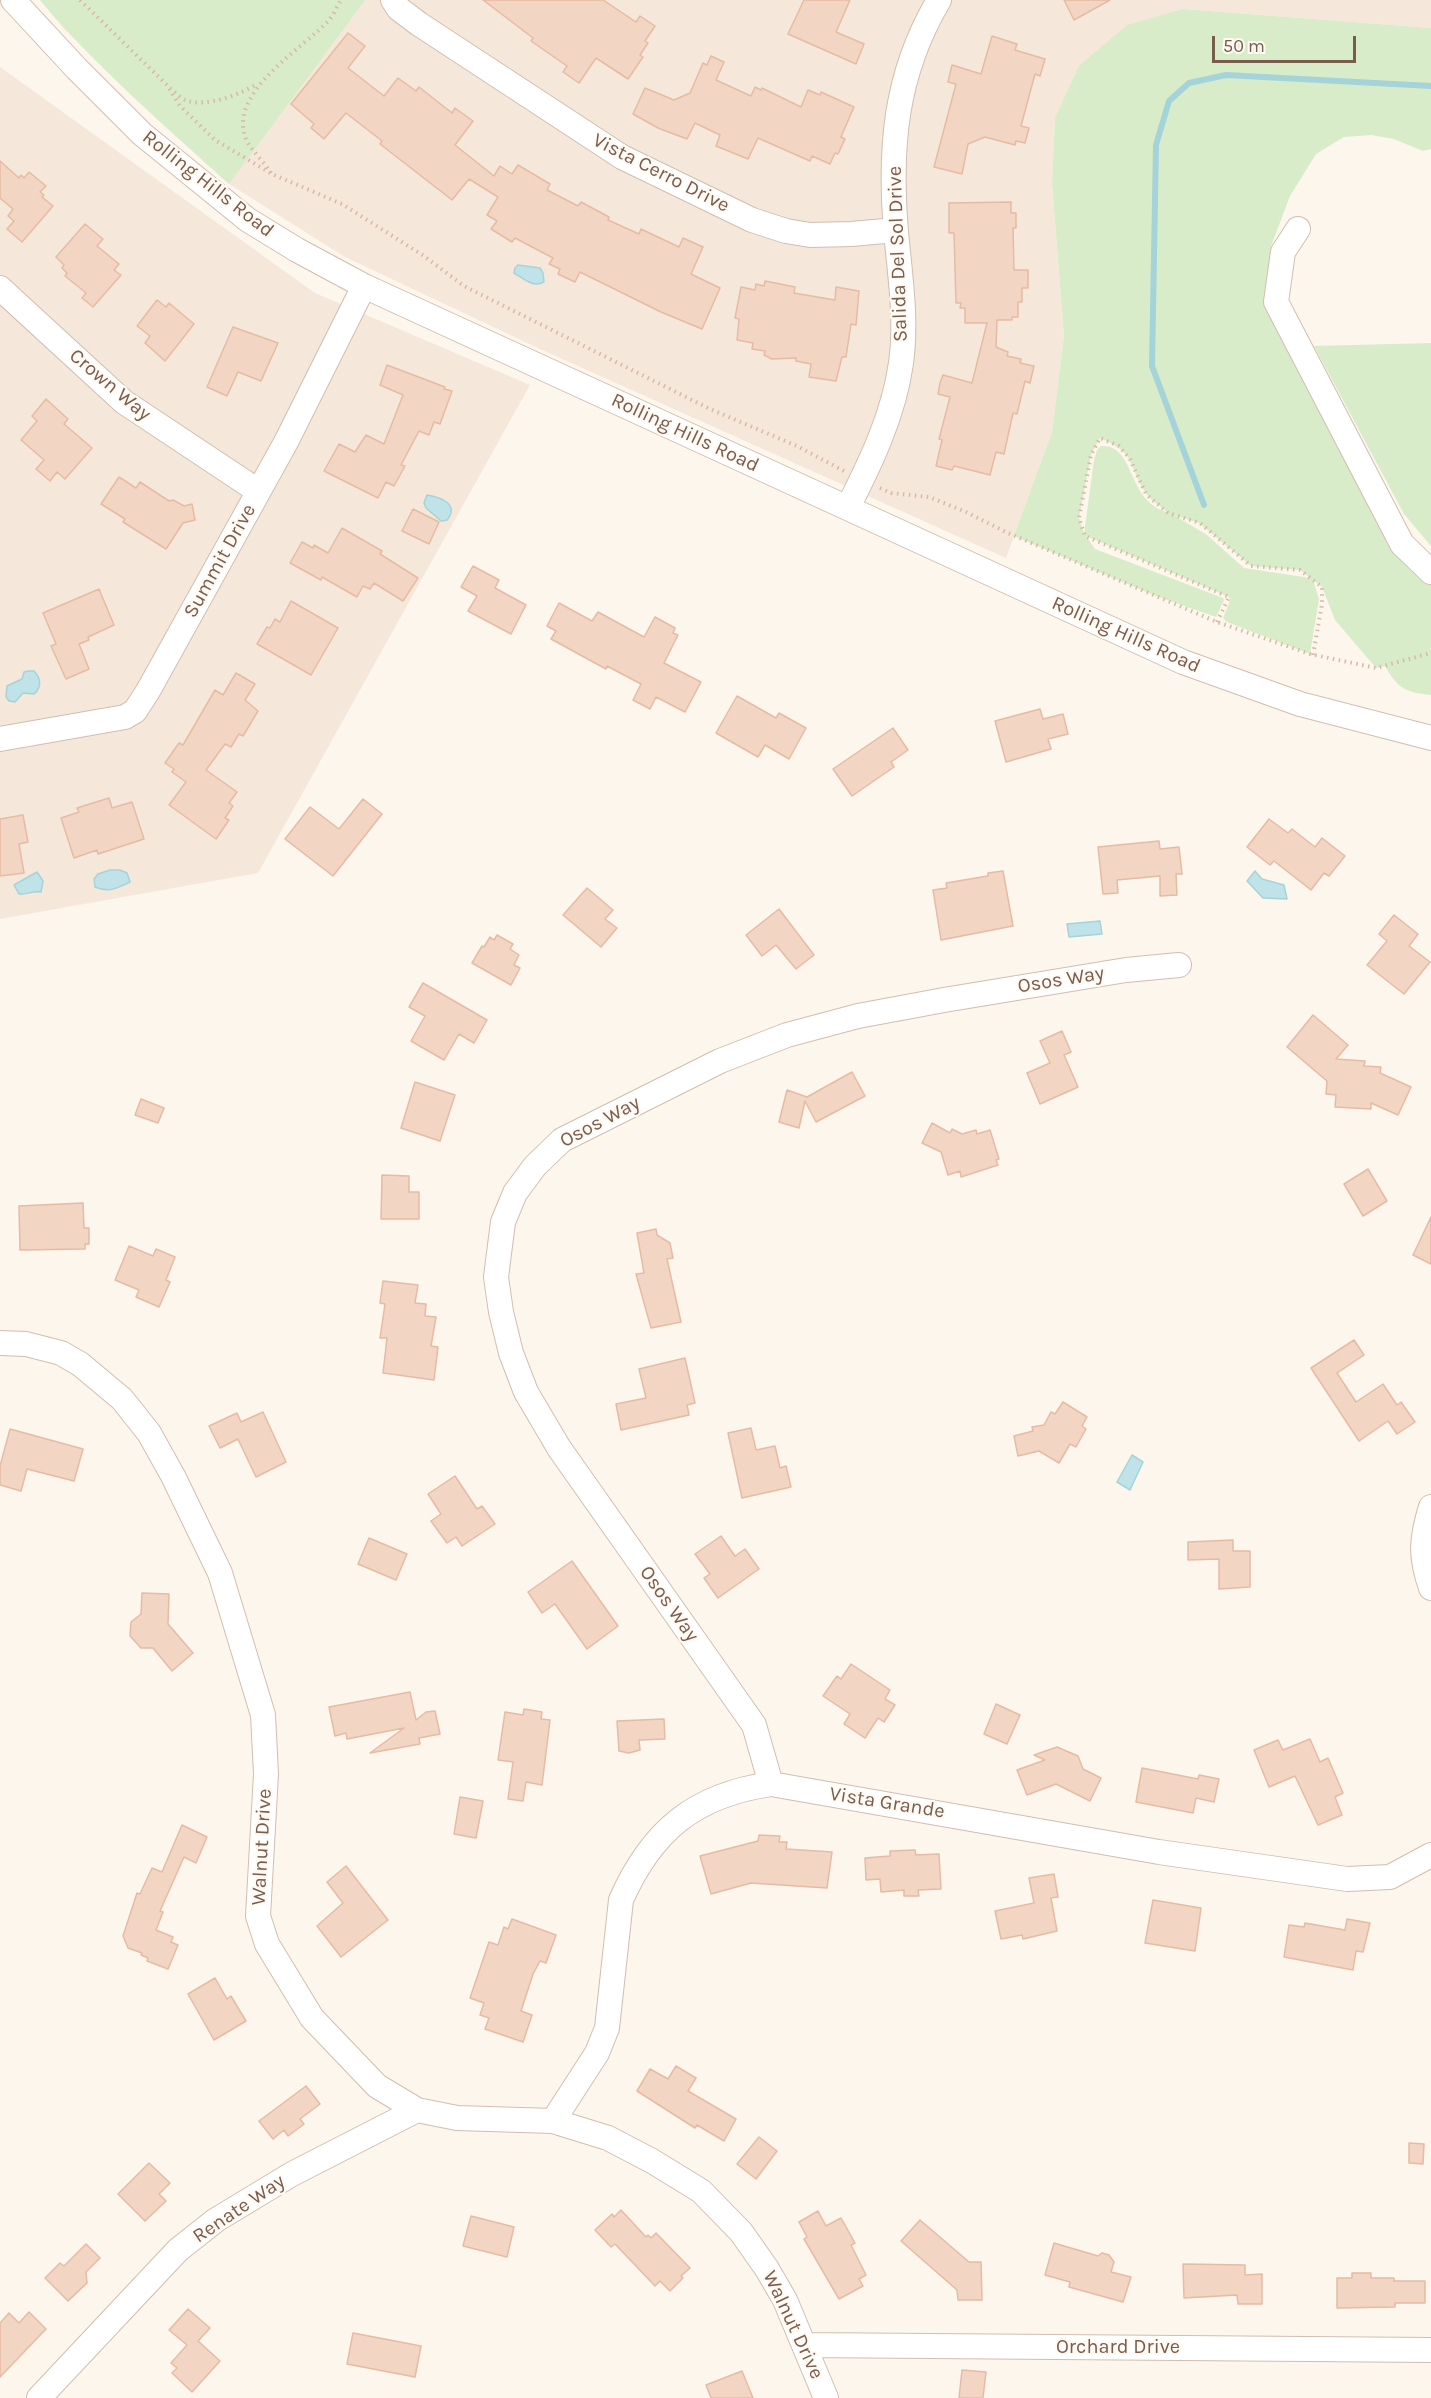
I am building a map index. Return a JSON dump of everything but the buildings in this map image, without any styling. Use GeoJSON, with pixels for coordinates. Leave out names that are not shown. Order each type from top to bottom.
{"type":"FeatureCollection","features":[{"type":"Feature","properties":{"kind":"street","name":"Rolling Hills Road"},"geometry":{"type":"LineString","coordinates":[[13,0],[142,134],[248,220],[297,250],[364,286],[1183,662],[1300,704],[1431,738]]}},
{"type":"Feature","properties":{"kind":"street","name":"Vista Cerro Drive"},"geometry":{"type":"LineString","coordinates":[[393,0],[399,9],[419,24],[622,157],[752,220],[786,231],[810,235],[896,230]]}},
{"type":"Feature","properties":{"kind":"street","name":"Salida Del Sol Drive"},"geometry":{"type":"LineString","coordinates":[[848,507],[890,414],[901,363],[903,306],[893,169],[897,112],[910,60],[939,0]]}},
{"type":"Feature","properties":{"kind":"street"},"geometry":{"type":"LineString","coordinates":[[1298,229],[1283,252],[1276,302],[1402,544],[1431,572]]}},
{"type":"Feature","properties":{"kind":"street","name":"Summit Drive"},"geometry":{"type":"LineString","coordinates":[[0,739],[125,717],[135,711],[286,442],[364,286]]}},
{"type":"Feature","properties":{"kind":"street","name":"Crown Way"},"geometry":{"type":"LineString","coordinates":[[0,288],[124,402],[258,491]]}},
{"type":"Feature","properties":{"kind":"street","name":"Osos Way"},"geometry":{"type":"LineString","coordinates":[[771,1784],[754,1725],[559,1448],[526,1392],[511,1353],[501,1312],[496,1277],[503,1222],[515,1193],[535,1166],[562,1140],[720,1061],[787,1035],[858,1016],[956,998],[1126,970],[1179,965]]}},
{"type":"Feature","properties":{"kind":"street","name":"Walnut Drive"},"geometry":{"type":"LineString","coordinates":[[0,1343],[26,1344],[61,1353],[80,1364],[122,1399],[149,1433],[173,1476],[220,1573],[263,1715],[266,1774],[258,1916],[267,1944],[312,2018],[377,2086],[417,2110],[457,2118],[553,2121],[608,2138],[652,2161],[701,2191],[741,2232],[767,2269],[785,2300],[826,2398]]}},
{"type":"Feature","properties":{"kind":"street"},"geometry":{"type":"LineString","coordinates":[[1431,1507],[1424,1529],[1423,1565],[1431,1588]]}},
{"type":"Feature","properties":{"kind":"street","name":"Vista Grande"},"geometry":{"type":"LineString","coordinates":[[553,2121],[597,2053],[607,2028],[621,1900],[642,1858],[683,1815],[728,1793],[771,1784],[1159,1852],[1347,1879],[1390,1877],[1431,1855]]}},
{"type":"Feature","properties":{"kind":"street","name":"Renate Way"},"geometry":{"type":"LineString","coordinates":[[39,2398],[178,2250],[216,2220],[292,2174],[417,2110]]}},
{"type":"Feature","properties":{"kind":"street","name":"Orchard Drive"},"geometry":{"type":"LineString","coordinates":[[805,2344],[1431,2350]]}},
{"type":"Feature","properties":{"kind":"path"},"geometry":{"type":"LineString","coordinates":[[80,0],[184,100],[197,101],[225,100],[258,84],[329,19],[341,0]]}},
{"type":"Feature","properties":{"kind":"path"},"geometry":{"type":"LineString","coordinates":[[258,84],[247,105],[244,121],[246,139],[272,174]]}},
{"type":"Feature","properties":{"kind":"path"},"geometry":{"type":"LineString","coordinates":[[167,85],[180,106],[215,140],[272,174],[342,204],[424,256],[464,286],[710,409],[797,446],[862,480],[891,493],[938,500],[1008,533],[1217,622],[1313,655],[1376,668],[1431,653]]}},
{"type":"Feature","properties":{"kind":"path"},"geometry":{"type":"LineString","coordinates":[[1217,622],[1229,597],[1084,536],[1079,518],[1091,455],[1100,438],[1119,446],[1130,459],[1146,494],[1168,513],[1200,523],[1251,566],[1300,570],[1322,587],[1322,604],[1313,655]]}},
{"type":"Feature","properties":{"kind":"shaded area"},"geometry":{"type":"Polygon","coordinates":[[[40,0],[1431,0],[1431,28],[1183,9],[1055,118],[1052,184],[1064,336],[1052,432],[1006,558],[540,349],[345,257],[229,184],[156,118],[64,29],[40,0]]]}},
{"type":"Feature","properties":{"kind":"shaded area"},"geometry":{"type":"Polygon","coordinates":[[[0,67],[315,293],[530,385],[258,873],[0,919],[0,67]]]}},
{"type":"Feature","properties":{"kind":"green space"},"geometry":{"type":"Polygon","coordinates":[[[40,0],[365,0],[229,184],[107,72],[40,0]]]}},
{"type":"Feature","properties":{"kind":"green space"},"geometry":{"type":"Polygon","coordinates":[[[1183,9],[1431,28],[1431,149],[1423,151],[1394,139],[1371,135],[1344,137],[1316,154],[1290,196],[1271,246],[1271,310],[1384,536],[1431,578],[1431,695],[1408,691],[1394,680],[1385,666],[1376,668],[1335,620],[1322,587],[1313,580],[1319,599],[1310,654],[1227,622],[1223,618],[1230,601],[1229,597],[1086,536],[1095,549],[1223,598],[1216,617],[1156,596],[1014,536],[1052,432],[1064,336],[1052,184],[1055,118],[1079,66],[1127,25],[1183,9]],[[1100,438],[1091,455],[1079,518],[1084,534],[1094,460],[1101,446],[1112,448],[1120,454],[1144,497],[1154,506],[1167,512],[1145,492],[1126,454],[1100,438]],[[1174,515],[1207,535],[1244,568],[1310,578],[1300,570],[1251,566],[1199,523],[1174,515]]]}},
{"type":"Feature","properties":{"kind":"green space"},"geometry":{"type":"Polygon","coordinates":[[[1431,343],[1431,546],[1404,514],[1314,346],[1431,343]]]}},
{"type":"Feature","properties":{"kind":"water"},"geometry":{"type":"Polygon","coordinates":[[[518,265],[540,268],[544,282],[532,283],[514,273],[518,265]]]}},
{"type":"Feature","properties":{"kind":"water"},"geometry":{"type":"Polygon","coordinates":[[[427,495],[447,502],[451,510],[447,520],[441,521],[426,508],[424,503],[427,495]]]}},
{"type":"Feature","properties":{"kind":"water"},"geometry":{"type":"Polygon","coordinates":[[[34,671],[38,677],[40,682],[37,691],[34,694],[23,693],[15,702],[9,701],[6,697],[7,686],[22,679],[24,672],[34,671]]]}},
{"type":"Feature","properties":{"kind":"water"},"geometry":{"type":"Polygon","coordinates":[[[110,870],[127,873],[130,882],[109,890],[95,887],[94,879],[98,874],[110,870]]]}},
{"type":"Feature","properties":{"kind":"water"},"geometry":{"type":"Polygon","coordinates":[[[1255,871],[1262,879],[1284,885],[1287,899],[1263,898],[1247,881],[1255,871]]]}},
{"type":"Feature","properties":{"kind":"water"},"geometry":{"type":"Polygon","coordinates":[[[37,872],[43,881],[41,892],[19,894],[14,885],[37,872]]]}},
{"type":"Feature","properties":{"kind":"water"},"geometry":{"type":"Polygon","coordinates":[[[1100,921],[1102,934],[1069,937],[1067,924],[1100,921]]]}},
{"type":"Feature","properties":{"kind":"water"},"geometry":{"type":"Polygon","coordinates":[[[1132,1455],[1143,1462],[1130,1490],[1117,1482],[1132,1455]]]}},
{"type":"Feature","properties":{"kind":"waterway"},"geometry":{"type":"LineString","coordinates":[[1204,505],[1152,366],[1156,145],[1169,101],[1189,83],[1226,75],[1431,86]]}}]}
